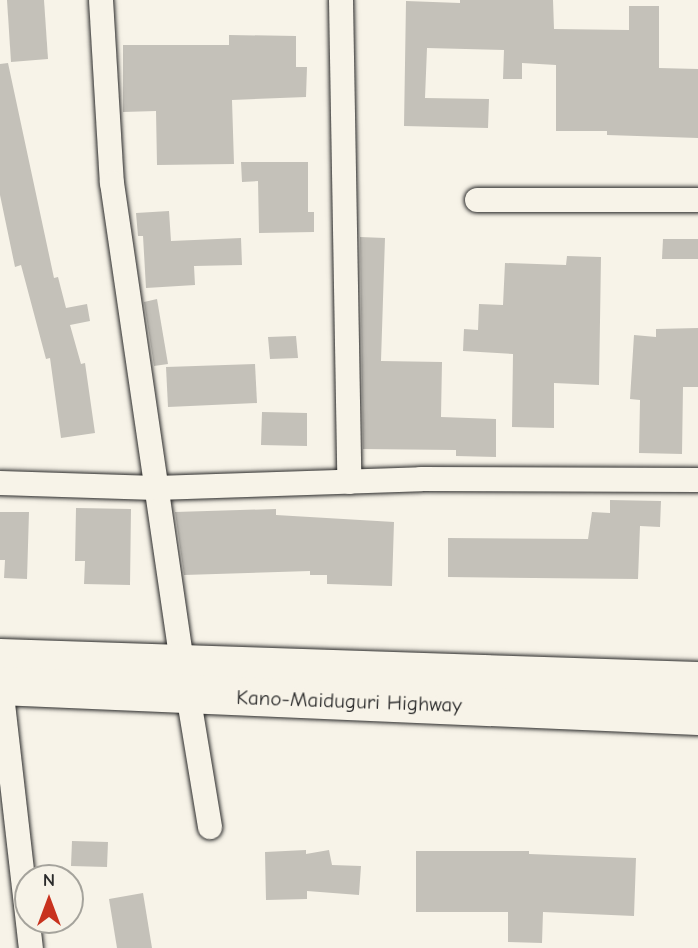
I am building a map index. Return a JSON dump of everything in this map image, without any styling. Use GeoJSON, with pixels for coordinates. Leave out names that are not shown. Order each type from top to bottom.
{"type":"FeatureCollection","features":[{"type":"Feature","properties":{"kind":"highway","name":"Kano-Maiduguri Highway"},"geometry":{"type":"LineString","coordinates":[[0,658],[185,680],[698,716]]}},
{"type":"Feature","properties":{"kind":"highway","name":"Kano-Maiduguri Highway"},"geometry":{"type":"LineString","coordinates":[[0,686],[185,680],[698,681]]}},
{"type":"Feature","properties":{"kind":"street"},"geometry":{"type":"LineString","coordinates":[[101,0],[112,183],[185,680],[210,827]]}},
{"type":"Feature","properties":{"kind":"street"},"geometry":{"type":"LineString","coordinates":[[341,0],[349,482]]}},
{"type":"Feature","properties":{"kind":"street"},"geometry":{"type":"LineString","coordinates":[[477,200],[698,200]]}},
{"type":"Feature","properties":{"kind":"street"},"geometry":{"type":"LineString","coordinates":[[0,483],[156,488],[421,479],[698,480]]}},
{"type":"Feature","properties":{"kind":"street"},"geometry":{"type":"LineString","coordinates":[[0,686],[31,948]]}},
{"type":"Feature","properties":{"kind":"building"},"geometry":{"type":"Polygon","coordinates":[[[7,0],[44,0],[48,59],[11,62],[7,0]]]}},
{"type":"Feature","properties":{"kind":"building"},"geometry":{"type":"Polygon","coordinates":[[[460,0],[553,0],[554,29],[629,30],[629,6],[659,6],[659,68],[698,69],[698,138],[607,135],[607,131],[556,131],[556,65],[522,63],[522,79],[503,79],[504,50],[427,48],[425,98],[489,99],[488,128],[404,126],[406,1],[460,3],[460,0]]]}},
{"type":"Feature","properties":{"kind":"building"},"geometry":{"type":"Polygon","coordinates":[[[229,35],[296,36],[296,67],[307,67],[306,97],[232,100],[234,164],[157,165],[156,111],[123,112],[123,45],[229,45],[229,35]]]}},
{"type":"Feature","properties":{"kind":"building"},"geometry":{"type":"Polygon","coordinates":[[[8,63],[54,278],[58,277],[66,308],[87,304],[90,321],[70,325],[81,364],[85,363],[95,433],[61,438],[50,358],[46,359],[21,265],[15,267],[0,195],[0,64],[8,63]]]}},
{"type":"Feature","properties":{"kind":"building"},"geometry":{"type":"Polygon","coordinates":[[[241,162],[308,162],[308,212],[314,212],[314,232],[259,233],[258,181],[242,182],[241,162]]]}},
{"type":"Feature","properties":{"kind":"building"},"geometry":{"type":"Polygon","coordinates":[[[169,211],[171,241],[241,238],[242,265],[194,266],[195,285],[146,288],[143,236],[138,236],[136,213],[169,211]]]}},
{"type":"Feature","properties":{"kind":"building"},"geometry":{"type":"Polygon","coordinates":[[[360,237],[385,238],[381,361],[442,362],[441,417],[496,419],[496,457],[456,456],[456,450],[363,449],[360,237]]]}},
{"type":"Feature","properties":{"kind":"building"},"geometry":{"type":"Polygon","coordinates":[[[663,239],[698,239],[698,259],[662,259],[663,239]]]}},
{"type":"Feature","properties":{"kind":"building"},"geometry":{"type":"Polygon","coordinates":[[[567,256],[601,257],[599,385],[554,383],[554,428],[512,427],[513,354],[463,351],[464,329],[478,330],[479,304],[503,305],[505,263],[566,265],[567,256]]]}},
{"type":"Feature","properties":{"kind":"building"},"geometry":{"type":"Polygon","coordinates":[[[157,299],[168,364],[154,366],[144,302],[157,299]]]}},
{"type":"Feature","properties":{"kind":"building"},"geometry":{"type":"Polygon","coordinates":[[[698,328],[698,387],[683,387],[682,454],[639,453],[640,400],[630,399],[634,335],[656,337],[656,329],[698,328]]]}},
{"type":"Feature","properties":{"kind":"building"},"geometry":{"type":"Polygon","coordinates":[[[296,336],[298,358],[270,359],[268,337],[296,336]]]}},
{"type":"Feature","properties":{"kind":"building"},"geometry":{"type":"Polygon","coordinates":[[[255,364],[257,403],[168,407],[166,367],[255,364]]]}},
{"type":"Feature","properties":{"kind":"building"},"geometry":{"type":"Polygon","coordinates":[[[262,412],[307,413],[307,446],[261,445],[262,412]]]}},
{"type":"Feature","properties":{"kind":"building"},"geometry":{"type":"Polygon","coordinates":[[[610,500],[661,501],[660,527],[640,526],[638,579],[448,577],[448,538],[588,539],[592,512],[610,513],[610,500]]]}},
{"type":"Feature","properties":{"kind":"building"},"geometry":{"type":"Polygon","coordinates":[[[76,508],[131,509],[130,585],[84,584],[85,561],[75,561],[76,508]]]}},
{"type":"Feature","properties":{"kind":"building"},"geometry":{"type":"Polygon","coordinates":[[[276,509],[276,515],[394,522],[392,586],[327,584],[327,575],[310,575],[310,571],[184,575],[175,512],[276,509]]]}},
{"type":"Feature","properties":{"kind":"building"},"geometry":{"type":"Polygon","coordinates":[[[0,512],[29,512],[27,579],[4,578],[5,560],[0,560],[0,512]]]}},
{"type":"Feature","properties":{"kind":"building"},"geometry":{"type":"Polygon","coordinates":[[[72,841],[108,842],[107,867],[71,864],[72,841]]]}},
{"type":"Feature","properties":{"kind":"building"},"geometry":{"type":"Polygon","coordinates":[[[306,850],[306,854],[329,850],[332,865],[361,866],[359,895],[307,891],[307,899],[266,900],[265,852],[306,850]]]}},
{"type":"Feature","properties":{"kind":"building"},"geometry":{"type":"Polygon","coordinates":[[[416,851],[529,851],[529,854],[636,858],[634,916],[543,912],[542,943],[508,942],[508,912],[416,912],[416,851]]]}},
{"type":"Feature","properties":{"kind":"building"},"geometry":{"type":"Polygon","coordinates":[[[143,893],[152,948],[117,948],[109,899],[143,893]]]}}]}
